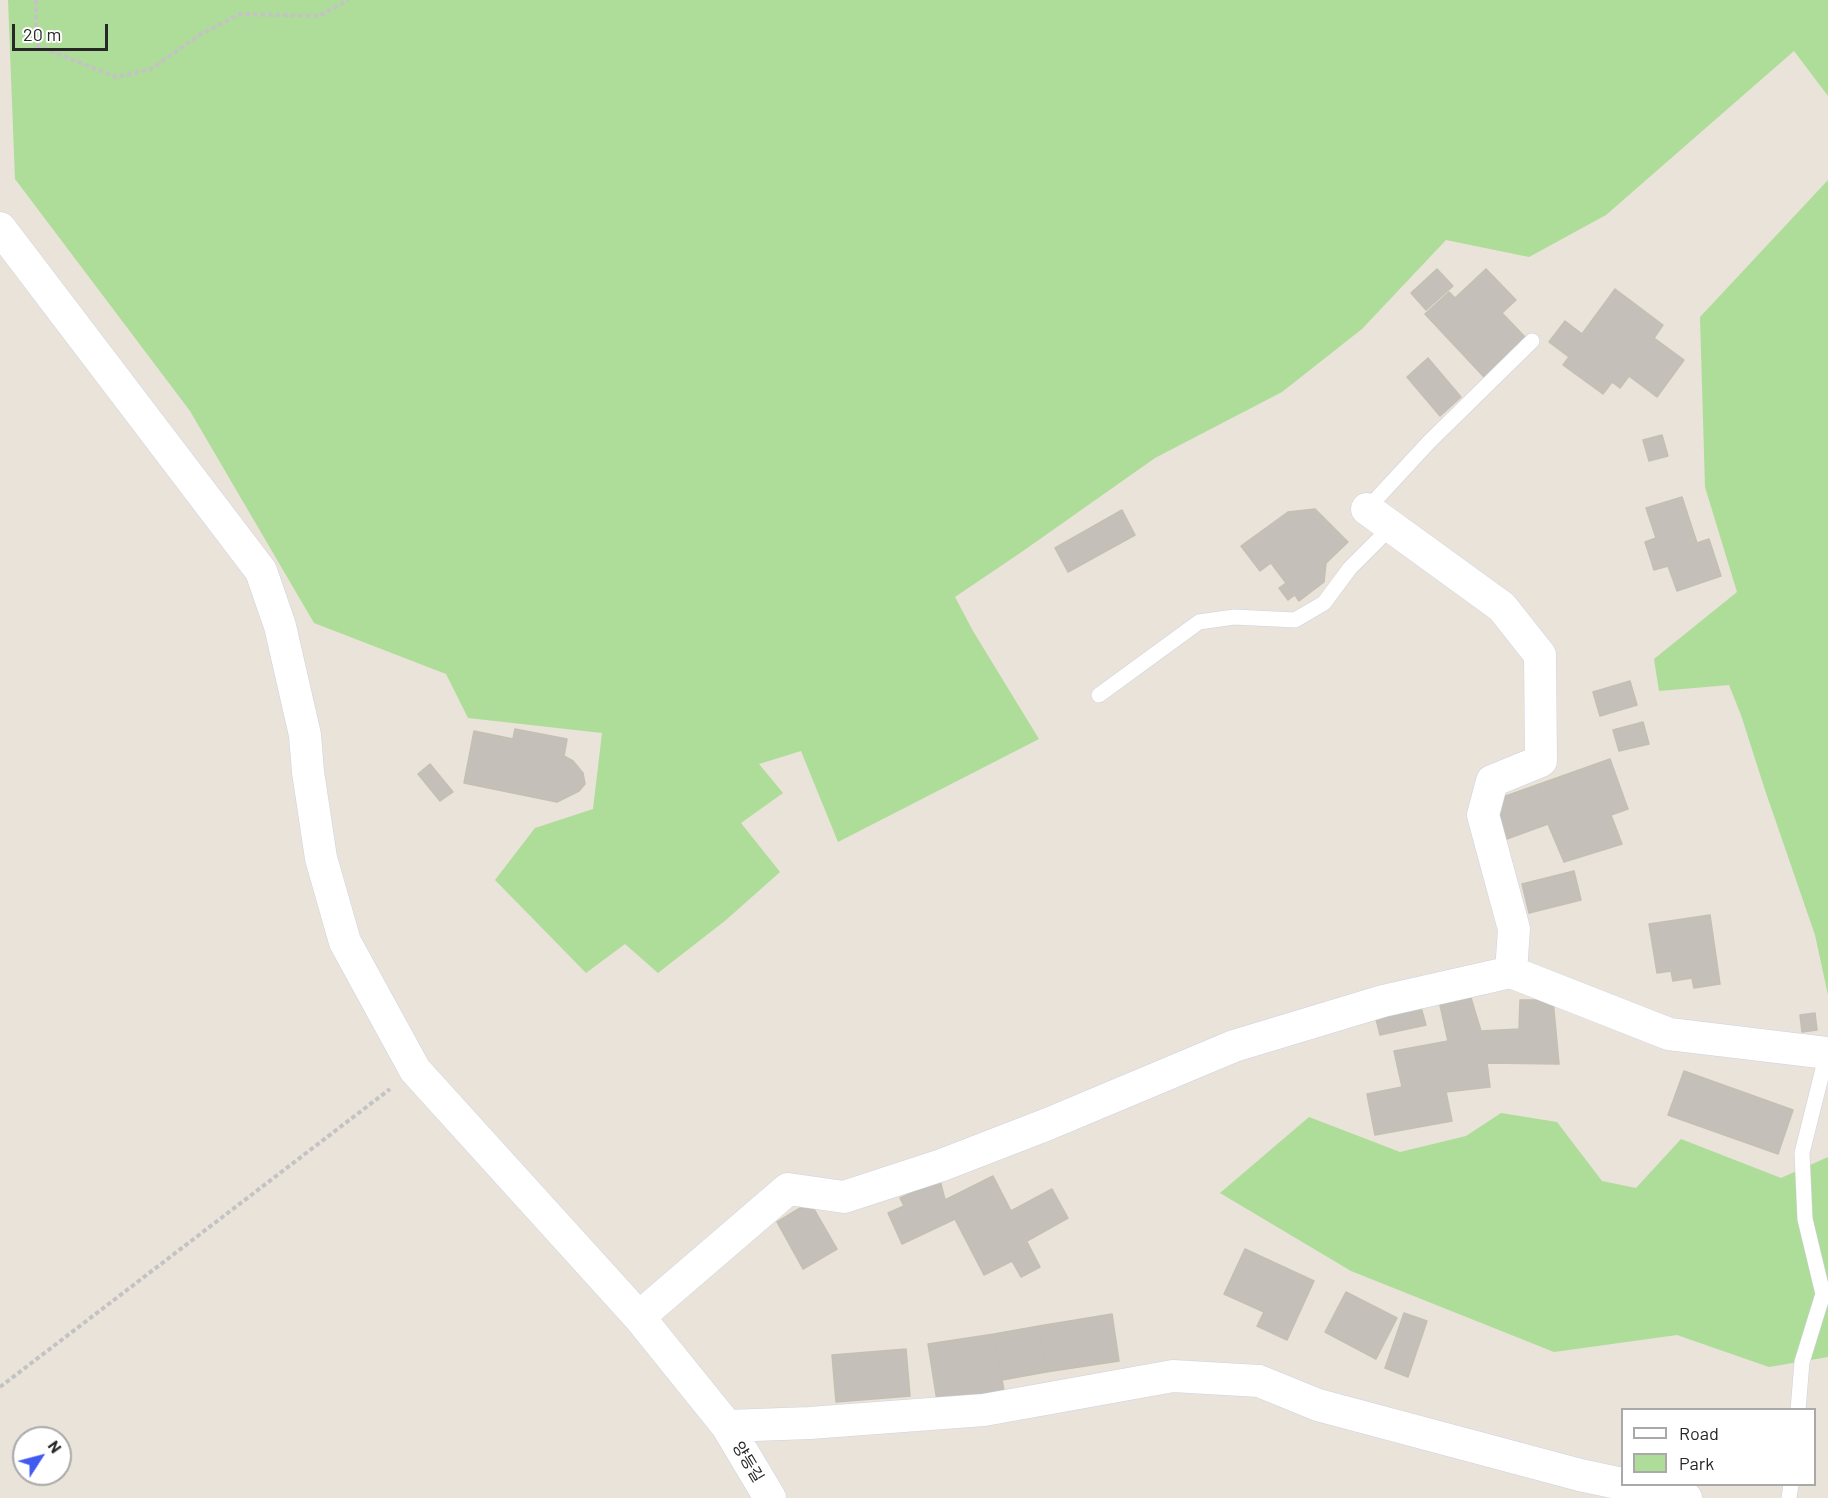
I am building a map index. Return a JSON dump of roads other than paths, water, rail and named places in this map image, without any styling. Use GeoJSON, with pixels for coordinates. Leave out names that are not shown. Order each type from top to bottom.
{"type":"FeatureCollection","features":[{"type":"Feature","properties":{"kind":"street","name":"양등길"},"geometry":{"type":"LineString","coordinates":[[0,228],[261,571],[280,626],[305,735],[321,858],[345,942],[415,1070],[639,1317],[727,1426],[770,1498]]}},
{"type":"Feature","properties":{"kind":"street"},"geometry":{"type":"LineString","coordinates":[[1379,518],[1502,607],[1540,655],[1541,761],[1492,781],[1483,815],[1514,929],[1511,972]]}},
{"type":"Feature","properties":{"kind":"street"},"geometry":{"type":"LineString","coordinates":[[639,1317],[788,1189],[844,1197],[942,1165],[1234,1046],[1383,1001],[1511,972],[1669,1034],[1828,1053]]}},
{"type":"Feature","properties":{"kind":"street"},"geometry":{"type":"LineString","coordinates":[[727,1426],[810,1423],[984,1410],[1173,1376],[1259,1381],[1318,1405],[1580,1475],[1621,1484]]}},
{"type":"Feature","properties":{"kind":"street"},"geometry":{"type":"LineString","coordinates":[[1632,1486],[1686,1498]]}},
{"type":"Feature","properties":{"kind":"lane"},"geometry":{"type":"LineString","coordinates":[[1099,695],[1199,622],[1234,617],[1295,620],[1324,603],[1350,568],[1379,518],[1429,442],[1533,342]]}},
{"type":"Feature","properties":{"kind":"lane"},"geometry":{"type":"LineString","coordinates":[[1798,1408],[1802,1362],[1823,1294],[1805,1219],[1802,1153],[1828,1053]]}}]}
